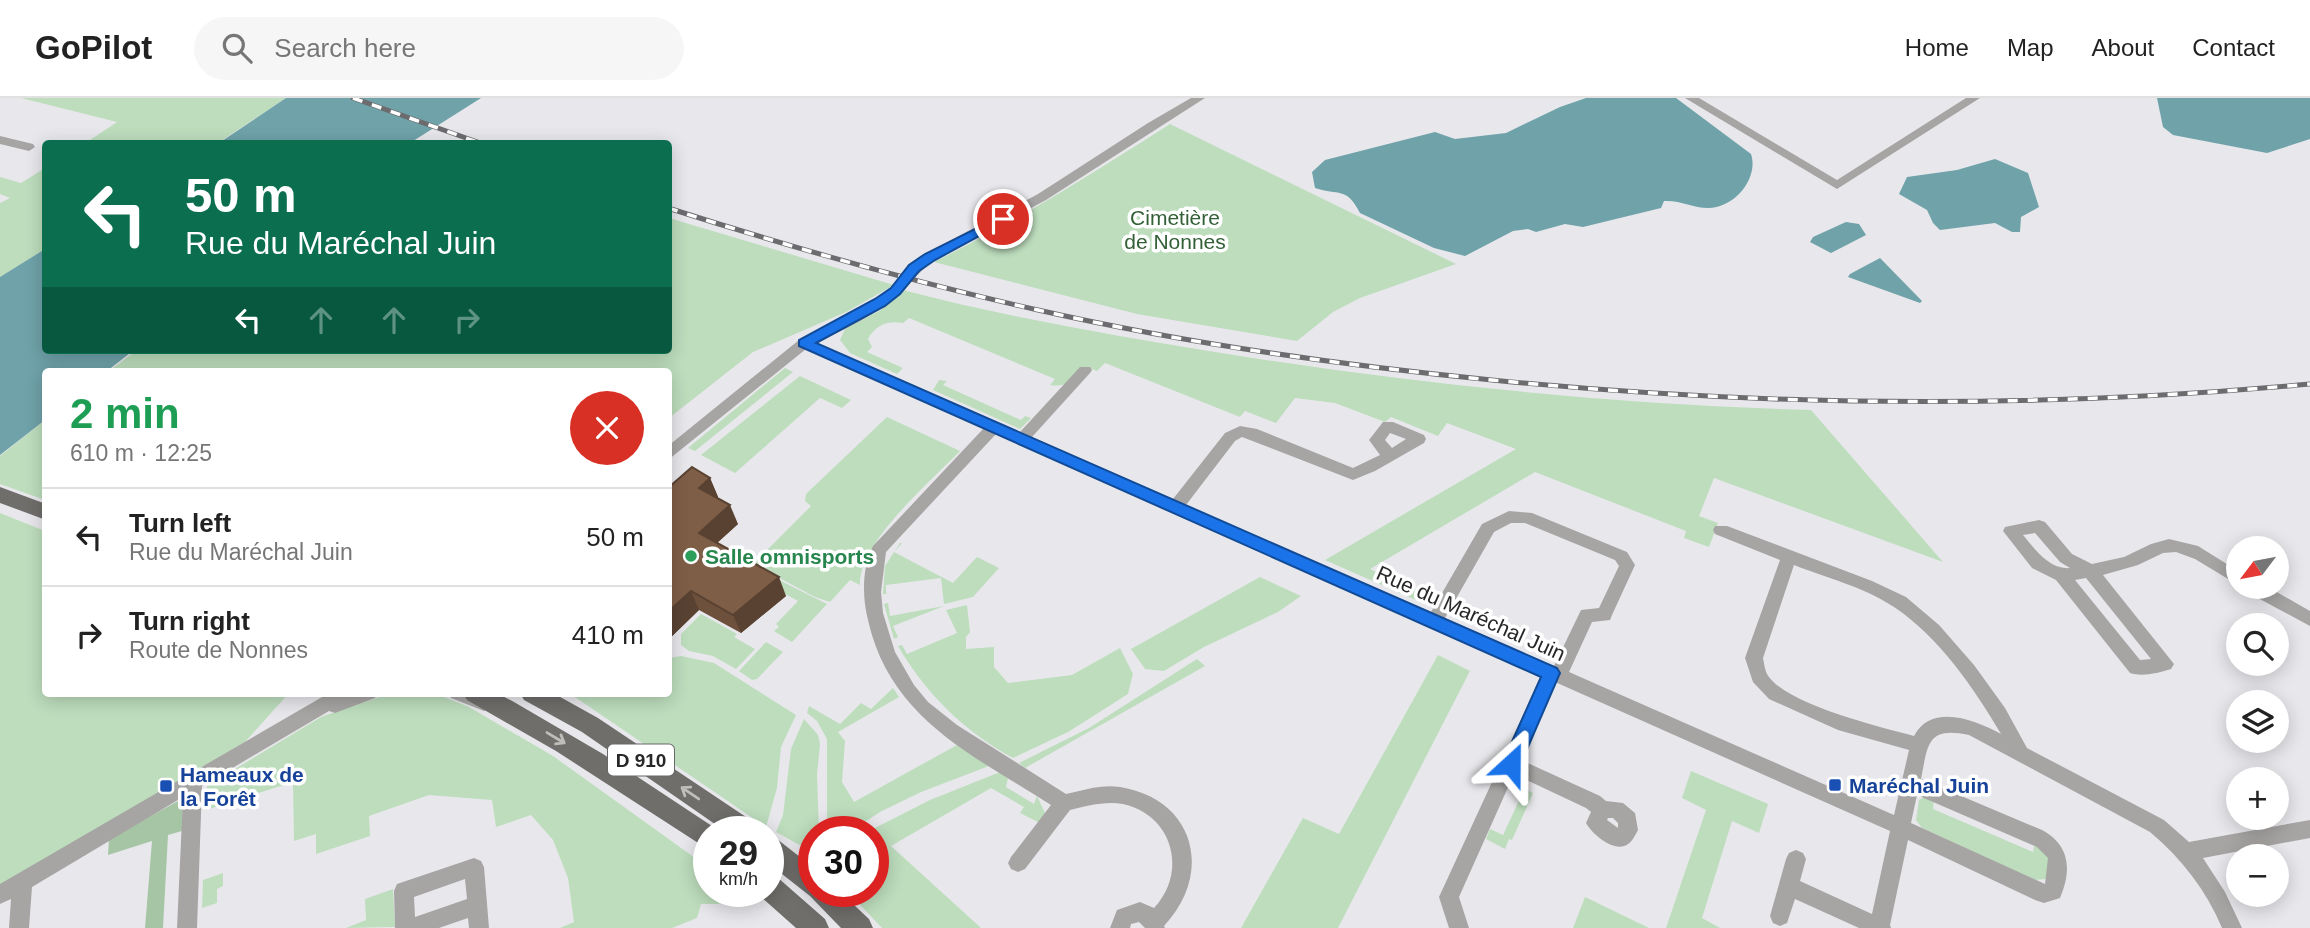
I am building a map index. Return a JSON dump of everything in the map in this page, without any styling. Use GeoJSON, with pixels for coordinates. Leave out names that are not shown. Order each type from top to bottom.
{"type":"FeatureCollection","features":[{"type":"Feature","properties":{"kind":"main road"},"geometry":{"type":"LineString","coordinates":[[0,495],[42,511]]}},
{"type":"Feature","properties":{"kind":"main road","name":"D 910"},"geometry":{"type":"LineString","coordinates":[[483,697],[522,717],[624,779],[693,827]]}},
{"type":"Feature","properties":{"kind":"main road","name":"D 910"},"geometry":{"type":"LineString","coordinates":[[539,697],[590,725],[724,816]]}},
{"type":"Feature","properties":{"kind":"main road"},"geometry":{"type":"LineString","coordinates":[[784,860],[798,872]]}},
{"type":"Feature","properties":{"kind":"main road"},"geometry":{"type":"LineString","coordinates":[[784,900],[816,928]]}},
{"type":"Feature","properties":{"kind":"main road"},"geometry":{"type":"LineString","coordinates":[[838,907],[860,928]]}},
{"type":"Feature","properties":{"kind":"street"},"geometry":{"type":"LineString","coordinates":[[672,452],[804,343],[880,303],[895,291],[914,268],[930,257],[1042,197],[1152,125],[1199,98]]}},
{"type":"Feature","properties":{"kind":"street"},"geometry":{"type":"LineString","coordinates":[[1691,98],[1837,185],[1974,98]]}},
{"type":"Feature","properties":{"kind":"street"},"geometry":{"type":"LineString","coordinates":[[0,140],[29,147]]}},
{"type":"Feature","properties":{"kind":"street","name":"Rue du Maréchal Juin"},"geometry":{"type":"LineString","coordinates":[[804,343],[1903,828],[2035,891],[2044,894],[2053,891],[2059,861],[2053,847],[2035,836],[1912,784]]}},
{"type":"Feature","properties":{"kind":"street"},"geometry":{"type":"LineString","coordinates":[[1021,439],[1085,370]]}},
{"type":"Feature","properties":{"kind":"street"},"geometry":{"type":"LineString","coordinates":[[994,427],[880,550],[873,569],[871,590],[874,615],[890,662],[923,708],[945,727],[1064,803]]}},
{"type":"Feature","properties":{"kind":"street"},"geometry":{"type":"LineString","coordinates":[[1176,507],[1230,437],[1240,432],[1252,433],[1353,474],[1389,455]]}},
{"type":"Feature","properties":{"kind":"street"},"geometry":{"type":"LineString","coordinates":[[1434,621],[1488,528],[1509,517],[1526,517],[1621,556],[1627,565],[1604,615],[1587,615],[1511,764],[1450,897],[1459,928]]}},
{"type":"Feature","properties":{"kind":"street"},"geometry":{"type":"LineString","coordinates":[[2039,526],[2066,558],[2090,571],[2165,664],[2136,668],[2062,575],[2038,564],[2011,531],[2039,526]]}},
{"type":"Feature","properties":{"kind":"street"},"geometry":{"type":"LineString","coordinates":[[1721,530],[1872,588],[1913,612],[1991,701],[2009,728],[2020,752]]}},
{"type":"Feature","properties":{"kind":"street"},"geometry":{"type":"LineString","coordinates":[[2062,575],[2134,560],[2158,546],[2177,546],[2195,553],[2226,572]]}},
{"type":"Feature","properties":{"kind":"street"},"geometry":{"type":"LineString","coordinates":[[1789,556],[1754,658],[1759,677],[1775,694],[1844,725],[1919,745]]}},
{"type":"Feature","properties":{"kind":"street"},"geometry":{"type":"LineString","coordinates":[[2274,599],[2310,619]]}},
{"type":"Feature","properties":{"kind":"street"},"geometry":{"type":"LineString","coordinates":[[0,895],[337,697]]}},
{"type":"Feature","properties":{"kind":"street"},"geometry":{"type":"LineString","coordinates":[[284,726],[359,697]]}},
{"type":"Feature","properties":{"kind":"street"},"geometry":{"type":"LineString","coordinates":[[468,697],[522,717]]}},
{"type":"Feature","properties":{"kind":"street"},"geometry":{"type":"LineString","coordinates":[[284,726],[313,700]]}},
{"type":"Feature","properties":{"kind":"street"},"geometry":{"type":"LineString","coordinates":[[1789,886],[1880,928],[1919,745],[1927,731],[1934,727],[1958,724],[1973,728],[2142,816],[2173,838],[2213,886],[2232,928]]}},
{"type":"Feature","properties":{"kind":"street"},"geometry":{"type":"LineString","coordinates":[[1511,764],[1592,802],[1602,810]]}},
{"type":"Feature","properties":{"kind":"street"},"geometry":{"type":"LineString","coordinates":[[187,928],[193,781]]}},
{"type":"Feature","properties":{"kind":"street"},"geometry":{"type":"LineString","coordinates":[[1018,863],[1064,803],[1122,795],[1148,804],[1168,821],[1184,853],[1184,877],[1171,906],[1155,925],[1146,914],[1135,912],[1124,917],[1120,928]]}},
{"type":"Feature","properties":{"kind":"street"},"geometry":{"type":"LineString","coordinates":[[2186,852],[2310,829]]}},
{"type":"Feature","properties":{"kind":"street"},"geometry":{"type":"LineString","coordinates":[[1780,916],[1796,859]]}},
{"type":"Feature","properties":{"kind":"street"},"geometry":{"type":"LineString","coordinates":[[405,928],[404,891],[474,867],[479,928]]}},
{"type":"Feature","properties":{"kind":"street"},"geometry":{"type":"LineString","coordinates":[[19,928],[22,882]]}},
{"type":"Feature","properties":{"kind":"street"},"geometry":{"type":"LineString","coordinates":[[412,928],[477,905]]}},
{"type":"Feature","properties":{"kind":"green space"},"geometry":{"type":"Polygon","coordinates":[[[21,98],[286,98],[223,140],[90,140],[117,122],[21,98]]]}},
{"type":"Feature","properties":{"kind":"green space","name":"Cimetière de Nonnes"},"geometry":{"type":"Polygon","coordinates":[[[1170,124],[1456,264],[1360,298],[1333,312],[1297,341],[1137,314],[934,262],[1024,214],[1170,124]]]}},
{"type":"Feature","properties":{"kind":"green space"},"geometry":{"type":"Polygon","coordinates":[[[42,170],[42,251],[0,277],[0,203],[10,198],[0,194],[0,177],[21,183],[42,170]]]}},
{"type":"Feature","properties":{"kind":"green space"},"geometry":{"type":"Polygon","coordinates":[[[672,219],[894,285],[846,312],[753,352],[672,416],[672,368],[113,368],[132,354],[672,354],[672,219]]]}},
{"type":"Feature","properties":{"kind":"green space"},"geometry":{"type":"Polygon","coordinates":[[[903,290],[980,309],[1097,332],[1364,374],[1512,391],[1661,403],[1811,410],[1943,562],[1714,478],[1699,516],[1718,523],[1709,547],[1684,538],[1686,531],[1535,472],[1370,569],[1439,601],[1434,608],[1325,560],[1516,449],[1447,423],[1438,436],[1391,417],[1385,422],[1335,403],[1295,398],[1276,423],[1245,411],[1240,417],[1105,363],[1097,371],[1092,369],[1072,382],[1050,385],[1055,379],[909,318],[903,323],[882,325],[874,330],[868,339],[872,347],[867,352],[903,368],[897,374],[850,353],[840,340],[845,329],[881,310],[903,290]]]}},
{"type":"Feature","properties":{"kind":"green space"},"geometry":{"type":"Polygon","coordinates":[[[785,368],[793,372],[695,451],[688,448],[785,368]]]}},
{"type":"Feature","properties":{"kind":"green space"},"geometry":{"type":"Polygon","coordinates":[[[800,376],[851,400],[842,408],[820,398],[735,473],[701,455],[800,376]]]}},
{"type":"Feature","properties":{"kind":"green space"},"geometry":{"type":"Polygon","coordinates":[[[939,380],[947,381],[943,385],[1021,420],[1025,416],[1031,418],[1020,429],[933,390],[939,380]]]}},
{"type":"Feature","properties":{"kind":"green space"},"geometry":{"type":"Polygon","coordinates":[[[887,417],[960,451],[883,532],[863,568],[860,585],[850,580],[830,602],[815,597],[753,564],[811,506],[805,501],[806,494],[887,417]]]}},
{"type":"Feature","properties":{"kind":"green space"},"geometry":{"type":"Polygon","coordinates":[[[42,422],[42,499],[0,484],[0,456],[42,422]]]}},
{"type":"Feature","properties":{"kind":"green space"},"geometry":{"type":"Polygon","coordinates":[[[0,513],[42,530],[42,697],[285,697],[245,742],[0,889],[0,513]]]}},
{"type":"Feature","properties":{"kind":"green space"},"geometry":{"type":"Polygon","coordinates":[[[894,552],[953,583],[977,557],[999,568],[973,597],[944,604],[941,578],[886,585],[886,594],[883,594],[885,566],[894,552]]]}},
{"type":"Feature","properties":{"kind":"green space"},"geometry":{"type":"Polygon","coordinates":[[[751,566],[827,604],[792,642],[774,631],[779,627],[776,624],[798,601],[740,569],[751,566]]]}},
{"type":"Feature","properties":{"kind":"green space"},"geometry":{"type":"Polygon","coordinates":[[[1260,577],[1301,596],[1278,612],[1204,647],[1164,671],[1145,669],[1131,649],[1260,577]]]}},
{"type":"Feature","properties":{"kind":"green space"},"geometry":{"type":"Polygon","coordinates":[[[888,603],[890,616],[944,606],[893,626],[898,637],[894,639],[884,604],[888,603]]]}},
{"type":"Feature","properties":{"kind":"green space"},"geometry":{"type":"Polygon","coordinates":[[[967,605],[970,632],[966,637],[966,649],[994,647],[994,667],[1008,683],[1072,675],[1120,648],[1133,674],[1128,694],[1068,732],[1013,758],[995,748],[948,710],[921,680],[898,646],[902,645],[907,654],[957,633],[946,610],[967,605]]]}},
{"type":"Feature","properties":{"kind":"green space"},"geometry":{"type":"Polygon","coordinates":[[[701,614],[737,634],[734,637],[755,649],[736,669],[713,656],[689,651],[681,645],[681,634],[701,614]]]}},
{"type":"Feature","properties":{"kind":"green space"},"geometry":{"type":"Polygon","coordinates":[[[766,642],[783,652],[757,679],[752,680],[739,671],[766,642]]]}},
{"type":"Feature","properties":{"kind":"green space"},"geometry":{"type":"Polygon","coordinates":[[[1438,655],[1470,671],[1338,928],[1241,928],[1303,818],[1339,834],[1438,655]]]}},
{"type":"Feature","properties":{"kind":"green space"},"geometry":{"type":"Polygon","coordinates":[[[681,656],[714,663],[796,715],[781,747],[777,788],[769,816],[750,816],[575,697],[672,697],[672,658],[681,656]]]}},
{"type":"Feature","properties":{"kind":"green space"},"geometry":{"type":"Polygon","coordinates":[[[1197,659],[1205,666],[1025,768],[1019,763],[1089,728],[1197,659]]]}},
{"type":"Feature","properties":{"kind":"green space"},"geometry":{"type":"Polygon","coordinates":[[[893,688],[899,697],[838,732],[845,741],[842,782],[854,802],[957,745],[989,766],[921,792],[874,816],[827,816],[827,739],[817,721],[807,713],[809,706],[840,724],[861,703],[871,709],[893,688]]]}},
{"type":"Feature","properties":{"kind":"green space"},"geometry":{"type":"Polygon","coordinates":[[[379,697],[444,697],[469,707],[553,756],[693,857],[693,907],[700,907],[697,918],[672,928],[560,928],[574,922],[568,878],[553,840],[531,815],[496,827],[492,800],[429,795],[369,816],[370,836],[316,854],[316,834],[294,841],[293,782],[206,810],[207,786],[321,717],[379,697]]]}},
{"type":"Feature","properties":{"kind":"green space"},"geometry":{"type":"Polygon","coordinates":[[[804,719],[818,735],[820,744],[817,775],[818,816],[798,816],[798,844],[784,836],[783,816],[791,749],[804,719]]]}},
{"type":"Feature","properties":{"kind":"green space"},"geometry":{"type":"Polygon","coordinates":[[[1691,771],[1768,804],[1759,833],[1732,821],[1702,918],[1720,928],[1666,928],[1706,810],[1682,798],[1691,771]]]}},
{"type":"Feature","properties":{"kind":"green space"},"geometry":{"type":"Polygon","coordinates":[[[1000,772],[1008,778],[1006,787],[1034,804],[1037,796],[1045,813],[1040,823],[1020,813],[1024,807],[991,788],[891,846],[981,928],[882,928],[862,907],[889,907],[889,821],[930,800],[1000,772]]]}},
{"type":"Feature","properties":{"kind":"green space"},"geometry":{"type":"Polygon","coordinates":[[[1512,782],[1533,793],[1512,840],[1509,839],[1505,849],[1486,839],[1490,829],[1503,835],[1522,794],[1510,787],[1512,782]]]}},
{"type":"Feature","properties":{"kind":"green space"},"geometry":{"type":"Polygon","coordinates":[[[1925,796],[1934,799],[1933,809],[2033,852],[2035,841],[2049,850],[2047,879],[2034,880],[1922,828],[1916,820],[1919,800],[1925,796]]]}},
{"type":"Feature","properties":{"kind":"green space"},"geometry":{"type":"Polygon","coordinates":[[[180,800],[183,804],[182,831],[168,835],[163,928],[145,928],[152,841],[108,855],[109,839],[180,800]]]}},
{"type":"Feature","properties":{"kind":"green space"},"geometry":{"type":"Polygon","coordinates":[[[223,873],[223,886],[217,889],[217,903],[202,908],[203,880],[223,873]]]}},
{"type":"Feature","properties":{"kind":"green space"},"geometry":{"type":"Polygon","coordinates":[[[393,889],[395,927],[346,928],[366,920],[365,899],[393,889]]]}},
{"type":"Feature","properties":{"kind":"green space"},"geometry":{"type":"Polygon","coordinates":[[[1585,897],[1649,928],[1573,928],[1585,897]]]}},
{"type":"Feature","properties":{"kind":"water"},"geometry":{"type":"Polygon","coordinates":[[[286,98],[481,98],[415,140],[223,140],[286,98]]]}},
{"type":"Feature","properties":{"kind":"water"},"geometry":{"type":"Polygon","coordinates":[[[1586,98],[1676,98],[1751,154],[1753,163],[1748,182],[1736,197],[1718,207],[1702,208],[1664,201],[1661,208],[1583,227],[1565,224],[1536,232],[1528,229],[1513,231],[1465,256],[1434,248],[1360,213],[1346,195],[1315,188],[1312,172],[1325,160],[1435,132],[1455,139],[1506,133],[1560,107],[1586,98]]]}},
{"type":"Feature","properties":{"kind":"water"},"geometry":{"type":"Polygon","coordinates":[[[2157,98],[2310,98],[2310,139],[2267,153],[2173,135],[2163,127],[2157,98]]]}},
{"type":"Feature","properties":{"kind":"water"},"geometry":{"type":"Polygon","coordinates":[[[1995,159],[2028,173],[2039,207],[2021,217],[2020,232],[2012,232],[1995,223],[1940,230],[1927,210],[1899,194],[1907,177],[1957,170],[1995,159]]]}},
{"type":"Feature","properties":{"kind":"water"},"geometry":{"type":"Polygon","coordinates":[[[1846,222],[1859,224],[1866,235],[1831,253],[1810,242],[1813,237],[1846,222]]]}},
{"type":"Feature","properties":{"kind":"water"},"geometry":{"type":"Polygon","coordinates":[[[42,251],[42,354],[129,354],[111,368],[42,368],[42,422],[0,455],[0,277],[42,251]]]}},
{"type":"Feature","properties":{"kind":"water"},"geometry":{"type":"Polygon","coordinates":[[[1880,258],[1922,301],[1920,303],[1848,277],[1880,258]]]}},
{"type":"Feature","properties":{"kind":"building","name":"Salle omnisports"},"geometry":{"type":"Polygon","coordinates":[[[692,467],[710,478],[699,488],[730,505],[699,533],[779,577],[733,615],[691,591],[672,608],[672,484],[692,467]]]}},
{"type":"Feature","properties":{"kind":"railway"},"geometry":{"type":"LineString","coordinates":[[353,98],[472,140]]}},
{"type":"Feature","properties":{"kind":"railway"},"geometry":{"type":"LineString","coordinates":[[672,209],[852,263],[1038,310],[1207,343],[1435,374],[1697,396],[1901,402],[2106,398],[2310,384]]}},
{"type":"Feature","properties":{"kind":"place","name":"Salle omnisports"},"geometry":{"type":"Point","coordinates":[691,556]}},
{"type":"Feature","properties":{"kind":"place","name":"Maréchal Juin"},"geometry":{"type":"Point","coordinates":[1835,785]}},
{"type":"Feature","properties":{"kind":"place","name":"Hameaux de la Forêt"},"geometry":{"type":"Point","coordinates":[166,786]}},
{"type":"Feature","properties":{"kind":"route"},"geometry":{"type":"LineString","coordinates":[[1003,219],[930,257],[914,268],[895,291],[880,303],[804,343],[1551,673],[1511,764]]}}]}
